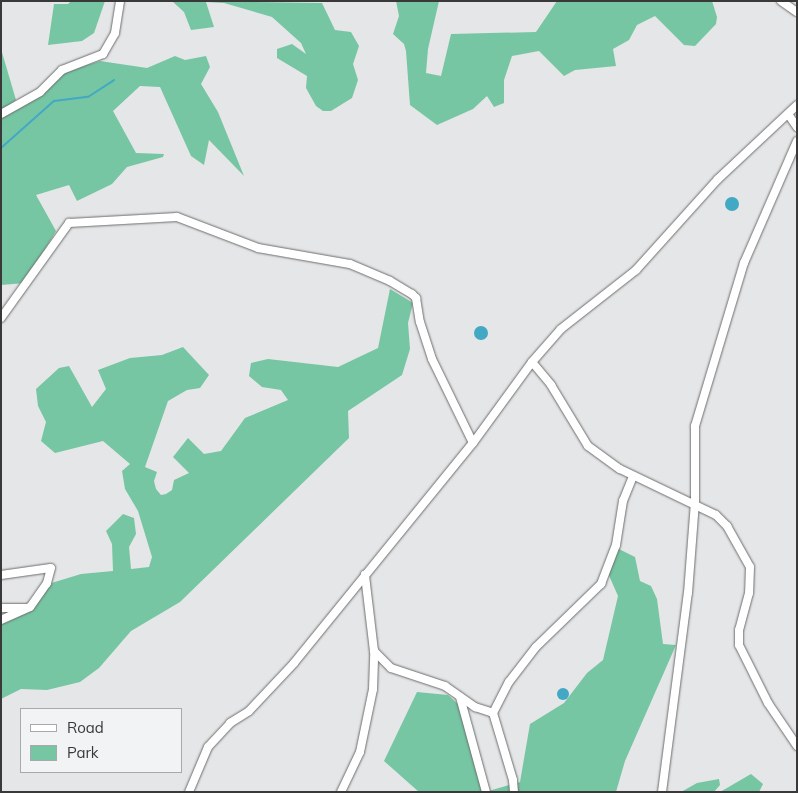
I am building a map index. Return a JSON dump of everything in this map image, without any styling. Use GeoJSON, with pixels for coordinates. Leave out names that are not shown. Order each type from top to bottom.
{"type":"FeatureCollection","features":[{"type":"Feature","properties":{"kind":"street"},"geometry":{"type":"LineString","coordinates":[[1,114],[40,92],[62,70],[103,54],[115,33],[120,1]]}},
{"type":"Feature","properties":{"kind":"street"},"geometry":{"type":"LineString","coordinates":[[781,1],[797,12]]}},
{"type":"Feature","properties":{"kind":"street"},"geometry":{"type":"LineString","coordinates":[[189,792],[208,747],[272,687],[473,444],[532,362],[561,328],[636,270],[718,179],[797,105]]}},
{"type":"Feature","properties":{"kind":"street"},"geometry":{"type":"LineString","coordinates":[[788,114],[797,127]]}},
{"type":"Feature","properties":{"kind":"street"},"geometry":{"type":"LineString","coordinates":[[662,792],[683,637],[694,503],[695,426],[701,402],[714,369],[722,333],[744,262],[788,167],[791,147],[797,141]]}},
{"type":"Feature","properties":{"kind":"street"},"geometry":{"type":"LineString","coordinates":[[1,318],[69,224],[178,217],[258,248],[350,264],[390,281],[412,294],[416,298],[420,322],[432,359],[473,444]]}},
{"type":"Feature","properties":{"kind":"street"},"geometry":{"type":"LineString","coordinates":[[532,362],[551,385],[588,446],[609,463],[633,476],[694,503],[716,515],[727,526],[750,567],[749,593],[739,630],[739,645],[768,702],[797,746]]}},
{"type":"Feature","properties":{"kind":"street"},"geometry":{"type":"LineString","coordinates":[[514,792],[514,780],[493,713],[509,682],[536,647],[601,584],[616,545],[623,501],[633,476]]}},
{"type":"Feature","properties":{"kind":"street"},"geometry":{"type":"LineString","coordinates":[[1,575],[51,568],[47,582],[30,608],[1,620]]}},
{"type":"Feature","properties":{"kind":"street"},"geometry":{"type":"LineString","coordinates":[[340,792],[364,736],[373,689],[374,651],[365,575]]}},
{"type":"Feature","properties":{"kind":"street"},"geometry":{"type":"LineString","coordinates":[[1,608],[30,608]]}},
{"type":"Feature","properties":{"kind":"street"},"geometry":{"type":"LineString","coordinates":[[374,651],[391,668],[445,686],[474,708],[493,713]]}},
{"type":"Feature","properties":{"kind":"street"},"geometry":{"type":"LineString","coordinates":[[460,698],[486,792]]}},
{"type":"Feature","properties":{"kind":"green space"},"geometry":{"type":"Polygon","coordinates":[[[71,1],[105,1],[94,33],[82,41],[48,45],[54,4],[68,4],[71,1]]]}},
{"type":"Feature","properties":{"kind":"green space"},"geometry":{"type":"Polygon","coordinates":[[[172,1],[322,3],[335,30],[351,32],[359,46],[353,64],[358,80],[352,98],[331,111],[323,111],[316,106],[306,88],[307,76],[277,58],[277,49],[292,44],[306,54],[301,43],[272,17],[224,3],[206,2],[214,27],[191,30],[184,12],[172,1]]]}},
{"type":"Feature","properties":{"kind":"green space"},"geometry":{"type":"Polygon","coordinates":[[[396,1],[439,1],[428,49],[426,73],[441,76],[451,34],[536,32],[557,1],[712,1],[717,17],[716,24],[695,46],[684,45],[655,16],[637,25],[629,40],[613,49],[616,66],[575,70],[564,76],[539,51],[512,56],[504,80],[504,103],[494,107],[487,96],[473,109],[437,125],[410,105],[406,51],[404,44],[393,34],[399,16],[396,1]]]}},
{"type":"Feature","properties":{"kind":"green space"},"geometry":{"type":"Polygon","coordinates":[[[1,49],[16,100],[1,112],[1,49]]]}},
{"type":"Feature","properties":{"kind":"green space"},"geometry":{"type":"Polygon","coordinates":[[[175,56],[185,60],[206,56],[210,67],[201,84],[218,112],[244,176],[209,140],[204,165],[191,156],[160,87],[140,86],[113,111],[136,153],[164,154],[163,157],[127,167],[112,184],[77,201],[69,185],[36,195],[56,231],[25,283],[1,285],[1,116],[64,72],[100,61],[147,68],[175,56]]]}},
{"type":"Feature","properties":{"kind":"green space"},"geometry":{"type":"Polygon","coordinates":[[[390,289],[413,303],[408,323],[410,349],[402,375],[348,411],[349,438],[180,602],[131,631],[99,668],[80,682],[47,690],[21,689],[1,699],[1,619],[24,610],[45,585],[81,574],[113,571],[112,544],[106,531],[123,514],[134,518],[136,534],[129,547],[131,569],[149,567],[152,557],[138,511],[125,489],[122,471],[130,464],[103,441],[55,453],[41,441],[46,422],[38,406],[36,389],[59,368],[69,366],[92,407],[106,389],[98,370],[130,358],[162,355],[183,347],[209,375],[200,388],[187,390],[168,401],[145,467],[157,472],[154,481],[156,489],[161,495],[166,494],[172,490],[174,480],[189,473],[173,457],[188,438],[204,454],[221,451],[245,418],[288,400],[281,390],[262,387],[249,376],[251,363],[268,359],[338,367],[378,348],[390,289]]]}},
{"type":"Feature","properties":{"kind":"green space"},"geometry":{"type":"Polygon","coordinates":[[[613,546],[635,557],[640,581],[651,586],[657,599],[663,644],[676,645],[625,761],[616,792],[485,792],[520,782],[530,724],[564,703],[587,673],[603,660],[618,596],[607,571],[613,546]]]}},
{"type":"Feature","properties":{"kind":"green space"},"geometry":{"type":"Polygon","coordinates":[[[417,692],[448,695],[458,704],[484,792],[419,792],[384,761],[417,692]]]}},
{"type":"Feature","properties":{"kind":"green space"},"geometry":{"type":"Polygon","coordinates":[[[751,774],[763,784],[759,792],[720,792],[751,774]]]}},
{"type":"Feature","properties":{"kind":"green space"},"geometry":{"type":"Polygon","coordinates":[[[719,779],[720,785],[714,792],[681,792],[697,783],[719,779]]]}},
{"type":"Feature","properties":{"kind":"water"},"geometry":{"type":"Polygon","coordinates":[[[729,197],[735,197],[739,204],[735,211],[729,211],[725,207],[725,201],[729,197]]]}},
{"type":"Feature","properties":{"kind":"water"},"geometry":{"type":"Polygon","coordinates":[[[481,326],[486,328],[488,333],[486,338],[481,340],[476,338],[474,333],[476,328],[481,326]]]}},
{"type":"Feature","properties":{"kind":"water"},"geometry":{"type":"Polygon","coordinates":[[[561,688],[565,688],[569,694],[565,700],[561,700],[557,696],[557,692],[561,688]]]}},
{"type":"Feature","properties":{"kind":"waterway"},"geometry":{"type":"LineString","coordinates":[[1,148],[54,101],[88,97],[114,80]]}}]}
